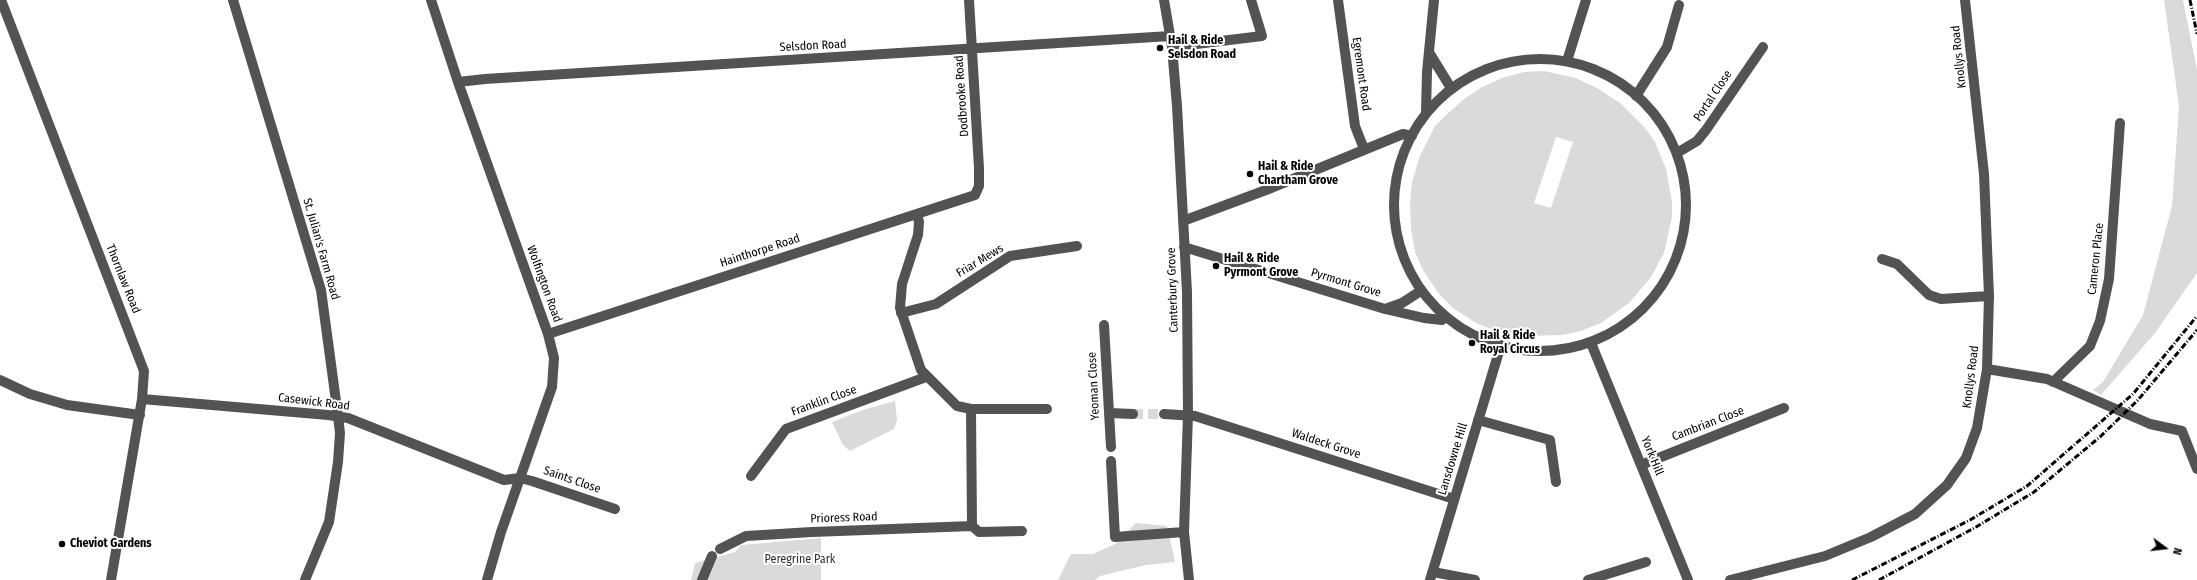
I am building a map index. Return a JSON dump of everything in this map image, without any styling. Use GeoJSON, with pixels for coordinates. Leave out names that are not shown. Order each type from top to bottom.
{"type":"FeatureCollection","features":[{"type":"Feature","properties":{"kind":"street","name":"Thornlaw Road"},"geometry":{"type":"LineString","coordinates":[[1,0],[142,364],[144,379],[140,415],[111,580]]}},
{"type":"Feature","properties":{"kind":"street","name":"St. Julian's Farm Road"},"geometry":{"type":"LineString","coordinates":[[233,0],[321,290],[338,416],[340,433],[338,462],[329,522],[305,580]]}},
{"type":"Feature","properties":{"kind":"street","name":"Wolfington Road"},"geometry":{"type":"LineString","coordinates":[[431,0],[458,82],[548,334],[554,358],[554,377],[501,532],[487,580]]}},
{"type":"Feature","properties":{"kind":"street","name":"Dodbrooke Road"},"geometry":{"type":"LineString","coordinates":[[969,0],[979,168],[978,191]]}},
{"type":"Feature","properties":{"kind":"street","name":"Canterbury Grove"},"geometry":{"type":"LineString","coordinates":[[1164,0],[1172,47],[1184,221],[1188,415],[1184,532],[1189,580]]}},
{"type":"Feature","properties":{"kind":"street"},"geometry":{"type":"LineString","coordinates":[[1172,47],[1262,36],[1251,0]]}},
{"type":"Feature","properties":{"kind":"street","name":"Egremont Road"},"geometry":{"type":"LineString","coordinates":[[1338,0],[1355,126],[1364,149]]}},
{"type":"Feature","properties":{"kind":"street"},"geometry":{"type":"LineString","coordinates":[[1426,112],[1427,72],[1430,54],[1434,0]]}},
{"type":"Feature","properties":{"kind":"street"},"geometry":{"type":"LineString","coordinates":[[1567,62],[1586,0]]}},
{"type":"Feature","properties":{"kind":"street","name":"Knollys Road"},"geometry":{"type":"LineString","coordinates":[[1730,580],[1825,556],[1871,537],[1915,514],[1947,485],[1966,458],[1977,428],[1987,369],[1989,296],[1984,174],[1965,0]]}},
{"type":"Feature","properties":{"kind":"street"},"geometry":{"type":"LineString","coordinates":[[1636,96],[1666,47],[1679,5]]}},
{"type":"Feature","properties":{"kind":"street","name":"Selsdon Road"},"geometry":{"type":"LineString","coordinates":[[458,82],[485,79],[1170,36]]}},
{"type":"Feature","properties":{"kind":"street","name":"Portal Close"},"geometry":{"type":"LineString","coordinates":[[1677,153],[1697,141],[1706,130],[1763,47]]}},
{"type":"Feature","properties":{"kind":"street"},"geometry":{"type":"LineString","coordinates":[[1430,54],[1442,76],[1451,88]]}},
{"type":"Feature","properties":{"kind":"street"},"geometry":{"type":"LineString","coordinates":[[1549,57],[1596,72],[1636,96],[1659,119],[1677,153],[1685,188],[1686,208],[1680,246],[1669,275],[1657,295],[1638,313],[1620,326],[1591,343],[1557,350],[1526,350],[1501,345],[1461,331],[1442,320],[1419,292],[1408,273],[1400,235],[1398,189],[1404,160],[1412,136],[1426,112],[1451,88],[1481,70],[1516,59],[1549,57]]}},
{"type":"Feature","properties":{"kind":"street","name":"Cameron Place"},"geometry":{"type":"LineString","coordinates":[[2053,382],[2090,346],[2100,321],[2109,279],[2120,122]]}},
{"type":"Feature","properties":{"kind":"street"},"geometry":{"type":"LineString","coordinates":[[1184,221],[1266,190],[1403,134],[1412,136]]}},
{"type":"Feature","properties":{"kind":"street","name":"Hainthorpe Road"},"geometry":{"type":"LineString","coordinates":[[548,334],[917,214],[971,198],[978,191]]}},
{"type":"Feature","properties":{"kind":"street"},"geometry":{"type":"LineString","coordinates":[[917,214],[919,222],[918,235],[901,289],[901,313],[921,370],[926,377],[957,406],[971,409],[1047,409]]}},
{"type":"Feature","properties":{"kind":"street","name":"Friar Mews"},"geometry":{"type":"LineString","coordinates":[[901,313],[936,304],[1010,256],[1077,246]]}},
{"type":"Feature","properties":{"kind":"street","name":"Pyrmont Grove"},"geometry":{"type":"LineString","coordinates":[[1184,247],[1385,309],[1424,318],[1442,320]]}},
{"type":"Feature","properties":{"kind":"street"},"geometry":{"type":"LineString","coordinates":[[1882,259],[1897,264],[1929,295],[1941,298],[1989,296]]}},
{"type":"Feature","properties":{"kind":"street","name":"Pyrmont Grove"},"geometry":{"type":"LineString","coordinates":[[1385,309],[1402,303],[1419,292]]}},
{"type":"Feature","properties":{"kind":"street","name":"Yeoman Close"},"geometry":{"type":"LineString","coordinates":[[1104,325],[1110,447]]}},
{"type":"Feature","properties":{"kind":"street","name":"York Hill"},"geometry":{"type":"LineString","coordinates":[[1591,343],[1688,580]]}},
{"type":"Feature","properties":{"kind":"street","name":"Lansdowne Hill"},"geometry":{"type":"LineString","coordinates":[[1432,576],[1501,345]]}},
{"type":"Feature","properties":{"kind":"street"},"geometry":{"type":"LineString","coordinates":[[1987,369],[2053,382],[2150,424],[2182,431],[2197,469]]}},
{"type":"Feature","properties":{"kind":"street","name":"Franklin Close"},"geometry":{"type":"LineString","coordinates":[[751,476],[786,429],[926,377]]}},
{"type":"Feature","properties":{"kind":"street"},"geometry":{"type":"LineString","coordinates":[[0,380],[30,394],[67,405],[140,415]]}},
{"type":"Feature","properties":{"kind":"street","name":"Casewick Road"},"geometry":{"type":"LineString","coordinates":[[142,399],[338,416],[358,421],[504,480],[520,478]]}},
{"type":"Feature","properties":{"kind":"street","name":"Cambrian Close"},"geometry":{"type":"LineString","coordinates":[[1642,465],[1784,408]]}},
{"type":"Feature","properties":{"kind":"street"},"geometry":{"type":"LineString","coordinates":[[971,409],[972,526]]}},
{"type":"Feature","properties":{"kind":"street"},"geometry":{"type":"LineString","coordinates":[[1109,414],[1133,414]]}},
{"type":"Feature","properties":{"kind":"street","name":"Waldeck Grove"},"geometry":{"type":"LineString","coordinates":[[1164,414],[1195,416],[1454,499]]}},
{"type":"Feature","properties":{"kind":"street"},"geometry":{"type":"LineString","coordinates":[[1478,420],[1550,440],[1556,482]]}},
{"type":"Feature","properties":{"kind":"street"},"geometry":{"type":"LineString","coordinates":[[1111,461],[1115,537],[1184,532]]}},
{"type":"Feature","properties":{"kind":"street","name":"Saints Close"},"geometry":{"type":"LineString","coordinates":[[520,478],[615,509]]}},
{"type":"Feature","properties":{"kind":"street","name":"Prioress Road"},"geometry":{"type":"LineString","coordinates":[[702,580],[716,553],[746,536],[972,526],[979,532],[1022,531]]}},
{"type":"Feature","properties":{"kind":"street"},"geometry":{"type":"LineString","coordinates":[[1588,580],[1646,562]]}},
{"type":"Feature","properties":{"kind":"street"},"geometry":{"type":"LineString","coordinates":[[1432,576],[1475,580]]}},
{"type":"Feature","properties":{"kind":"green space"},"geometry":{"type":"Polygon","coordinates":[[[2164,0],[2183,0],[2197,70],[2197,273],[2155,333],[2101,395],[2093,390],[2103,382],[2143,315],[2172,206],[2179,106],[2164,0]]]}},
{"type":"Feature","properties":{"kind":"green space"},"geometry":{"type":"Polygon","coordinates":[[[1544,71],[1576,78],[1597,88],[1620,103],[1646,129],[1655,142],[1666,169],[1672,202],[1672,217],[1664,253],[1651,277],[1629,303],[1601,323],[1581,331],[1562,335],[1526,336],[1494,330],[1476,323],[1453,308],[1439,294],[1423,270],[1415,252],[1411,229],[1410,203],[1412,182],[1420,156],[1435,126],[1464,99],[1482,87],[1502,78],[1524,72],[1544,71]],[[1556,137],[1534,203],[1551,208],[1573,142],[1556,137]]]}},
{"type":"Feature","properties":{"kind":"green space"},"geometry":{"type":"Polygon","coordinates":[[[895,401],[897,420],[894,429],[850,451],[843,445],[832,422],[863,410],[895,401]]]}},
{"type":"Feature","properties":{"kind":"green space"},"geometry":{"type":"Polygon","coordinates":[[[1136,523],[1167,526],[1175,562],[1146,565],[1100,576],[1095,580],[1058,580],[1071,554],[1093,554],[1115,544],[1136,523]]]}},
{"type":"Feature","properties":{"kind":"green space","name":"Peregrine Park"},"geometry":{"type":"Polygon","coordinates":[[[821,538],[821,580],[691,580],[695,563],[735,552],[741,545],[821,538]]]}},
{"type":"Feature","properties":{"kind":"tunnel"},"geometry":{"type":"LineString","coordinates":[[1133,414],[1164,414]]}},
{"type":"Feature","properties":{"kind":"railway"},"geometry":{"type":"LineString","coordinates":[[2190,0],[2197,34]]}},
{"type":"Feature","properties":{"kind":"railway"},"geometry":{"type":"LineString","coordinates":[[1852,580],[1970,520],[2027,486],[2133,394],[2197,316]]}},
{"type":"Feature","properties":{"kind":"railway"},"geometry":{"type":"LineString","coordinates":[[1879,580],[1976,527],[2034,492],[2101,436],[2138,400],[2197,330]]}},
{"type":"Feature","properties":{"kind":"place","name":"Hail & Ride Selsdon Road"},"geometry":{"type":"Point","coordinates":[1160,48]}},
{"type":"Feature","properties":{"kind":"place","name":"Hail & Ride Chartham Grove"},"geometry":{"type":"Point","coordinates":[1250,174]}},
{"type":"Feature","properties":{"kind":"place","name":"Hail & Ride Pyrmont Grove"},"geometry":{"type":"Point","coordinates":[1216,266]}},
{"type":"Feature","properties":{"kind":"place","name":"Hail & Ride Royal Circus"},"geometry":{"type":"Point","coordinates":[1472,343]}},
{"type":"Feature","properties":{"kind":"place","name":"Cheviot Gardens"},"geometry":{"type":"Point","coordinates":[62,544]}}]}
